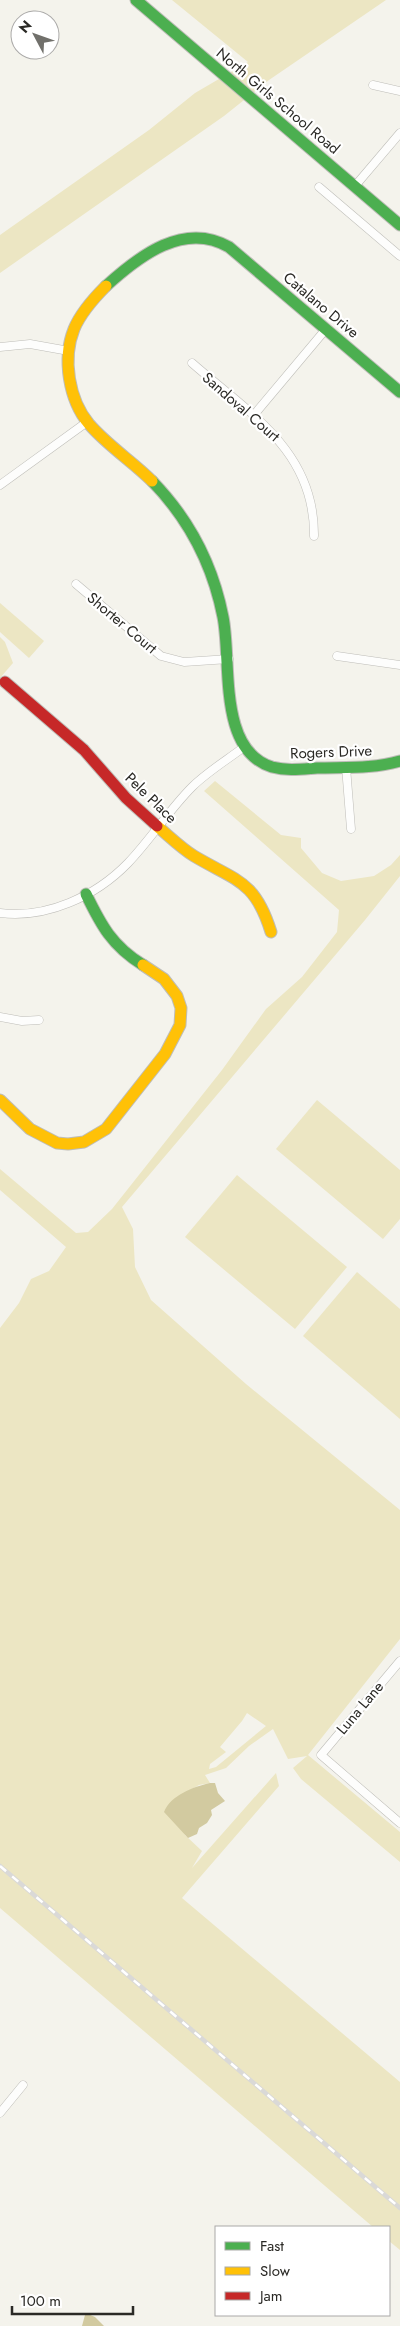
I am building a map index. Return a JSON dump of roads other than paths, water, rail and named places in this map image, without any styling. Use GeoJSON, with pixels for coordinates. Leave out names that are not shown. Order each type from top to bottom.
{"type":"FeatureCollection","features":[{"type":"Feature","properties":{"kind":"street","name":"North Girls School Road"},"geometry":{"type":"LineString","coordinates":[[136,0],[400,224]]}},
{"type":"Feature","properties":{"kind":"street"},"geometry":{"type":"LineString","coordinates":[[373,85],[400,91]]}},
{"type":"Feature","properties":{"kind":"street"},"geometry":{"type":"LineString","coordinates":[[355,186],[400,133]]}},
{"type":"Feature","properties":{"kind":"street"},"geometry":{"type":"LineString","coordinates":[[319,188],[400,256]]}},
{"type":"Feature","properties":{"kind":"street","name":"Rogers Drive"},"geometry":{"type":"LineString","coordinates":[[222,243],[200,237],[183,238],[150,253],[110,281],[87,307],[75,327],[69,351],[68,367],[71,387],[87,422],[103,440],[138,467],[170,502],[200,550],[213,579],[222,610],[234,726],[244,747],[259,761],[276,768],[382,765],[400,761]]}},
{"type":"Feature","properties":{"kind":"street","name":"Catalano Drive"},"geometry":{"type":"LineString","coordinates":[[222,243],[400,392]]}},
{"type":"Feature","properties":{"kind":"street"},"geometry":{"type":"LineString","coordinates":[[252,416],[326,329]]}},
{"type":"Feature","properties":{"kind":"street"},"geometry":{"type":"LineString","coordinates":[[0,347],[30,344],[69,351]]}},
{"type":"Feature","properties":{"kind":"street","name":"Sandoval Court"},"geometry":{"type":"LineString","coordinates":[[192,363],[281,442],[300,470],[312,506],[314,536]]}},
{"type":"Feature","properties":{"kind":"street"},"geometry":{"type":"LineString","coordinates":[[0,486],[87,422]]}},
{"type":"Feature","properties":{"kind":"street","name":"Shorter Court"},"geometry":{"type":"LineString","coordinates":[[76,584],[161,656],[184,662],[228,659]]}},
{"type":"Feature","properties":{"kind":"street"},"geometry":{"type":"LineString","coordinates":[[337,656],[400,665]]}},
{"type":"Feature","properties":{"kind":"street","name":"Pele Place"},"geometry":{"type":"LineString","coordinates":[[5,682],[84,750],[126,798],[158,827],[192,854],[245,885],[262,906],[271,932]]}},
{"type":"Feature","properties":{"kind":"street"},"geometry":{"type":"LineString","coordinates":[[0,913],[40,911],[65,904],[86,894],[118,872],[192,788],[244,747]]}},
{"type":"Feature","properties":{"kind":"street"},"geometry":{"type":"LineString","coordinates":[[346,767],[350,829]]}},
{"type":"Feature","properties":{"kind":"street"},"geometry":{"type":"LineString","coordinates":[[0,1100],[32,1131],[46,1139],[68,1144],[85,1141],[99,1134],[114,1121],[178,1032],[181,1019],[179,1003],[172,988],[163,978],[127,955],[116,945],[107,933],[86,894]]}},
{"type":"Feature","properties":{"kind":"street"},"geometry":{"type":"LineString","coordinates":[[0,1017],[22,1021],[39,1020]]}},
{"type":"Feature","properties":{"kind":"street","name":"Luna Lane"},"geometry":{"type":"LineString","coordinates":[[399,1821],[320,1755],[400,1661]]}},
{"type":"Feature","properties":{"kind":"street"},"geometry":{"type":"LineString","coordinates":[[0,2113],[23,2085]]}},
{"type":"Feature","properties":{"kind":"railway"},"geometry":{"type":"LineString","coordinates":[[0,1866],[400,2208]]}}]}
